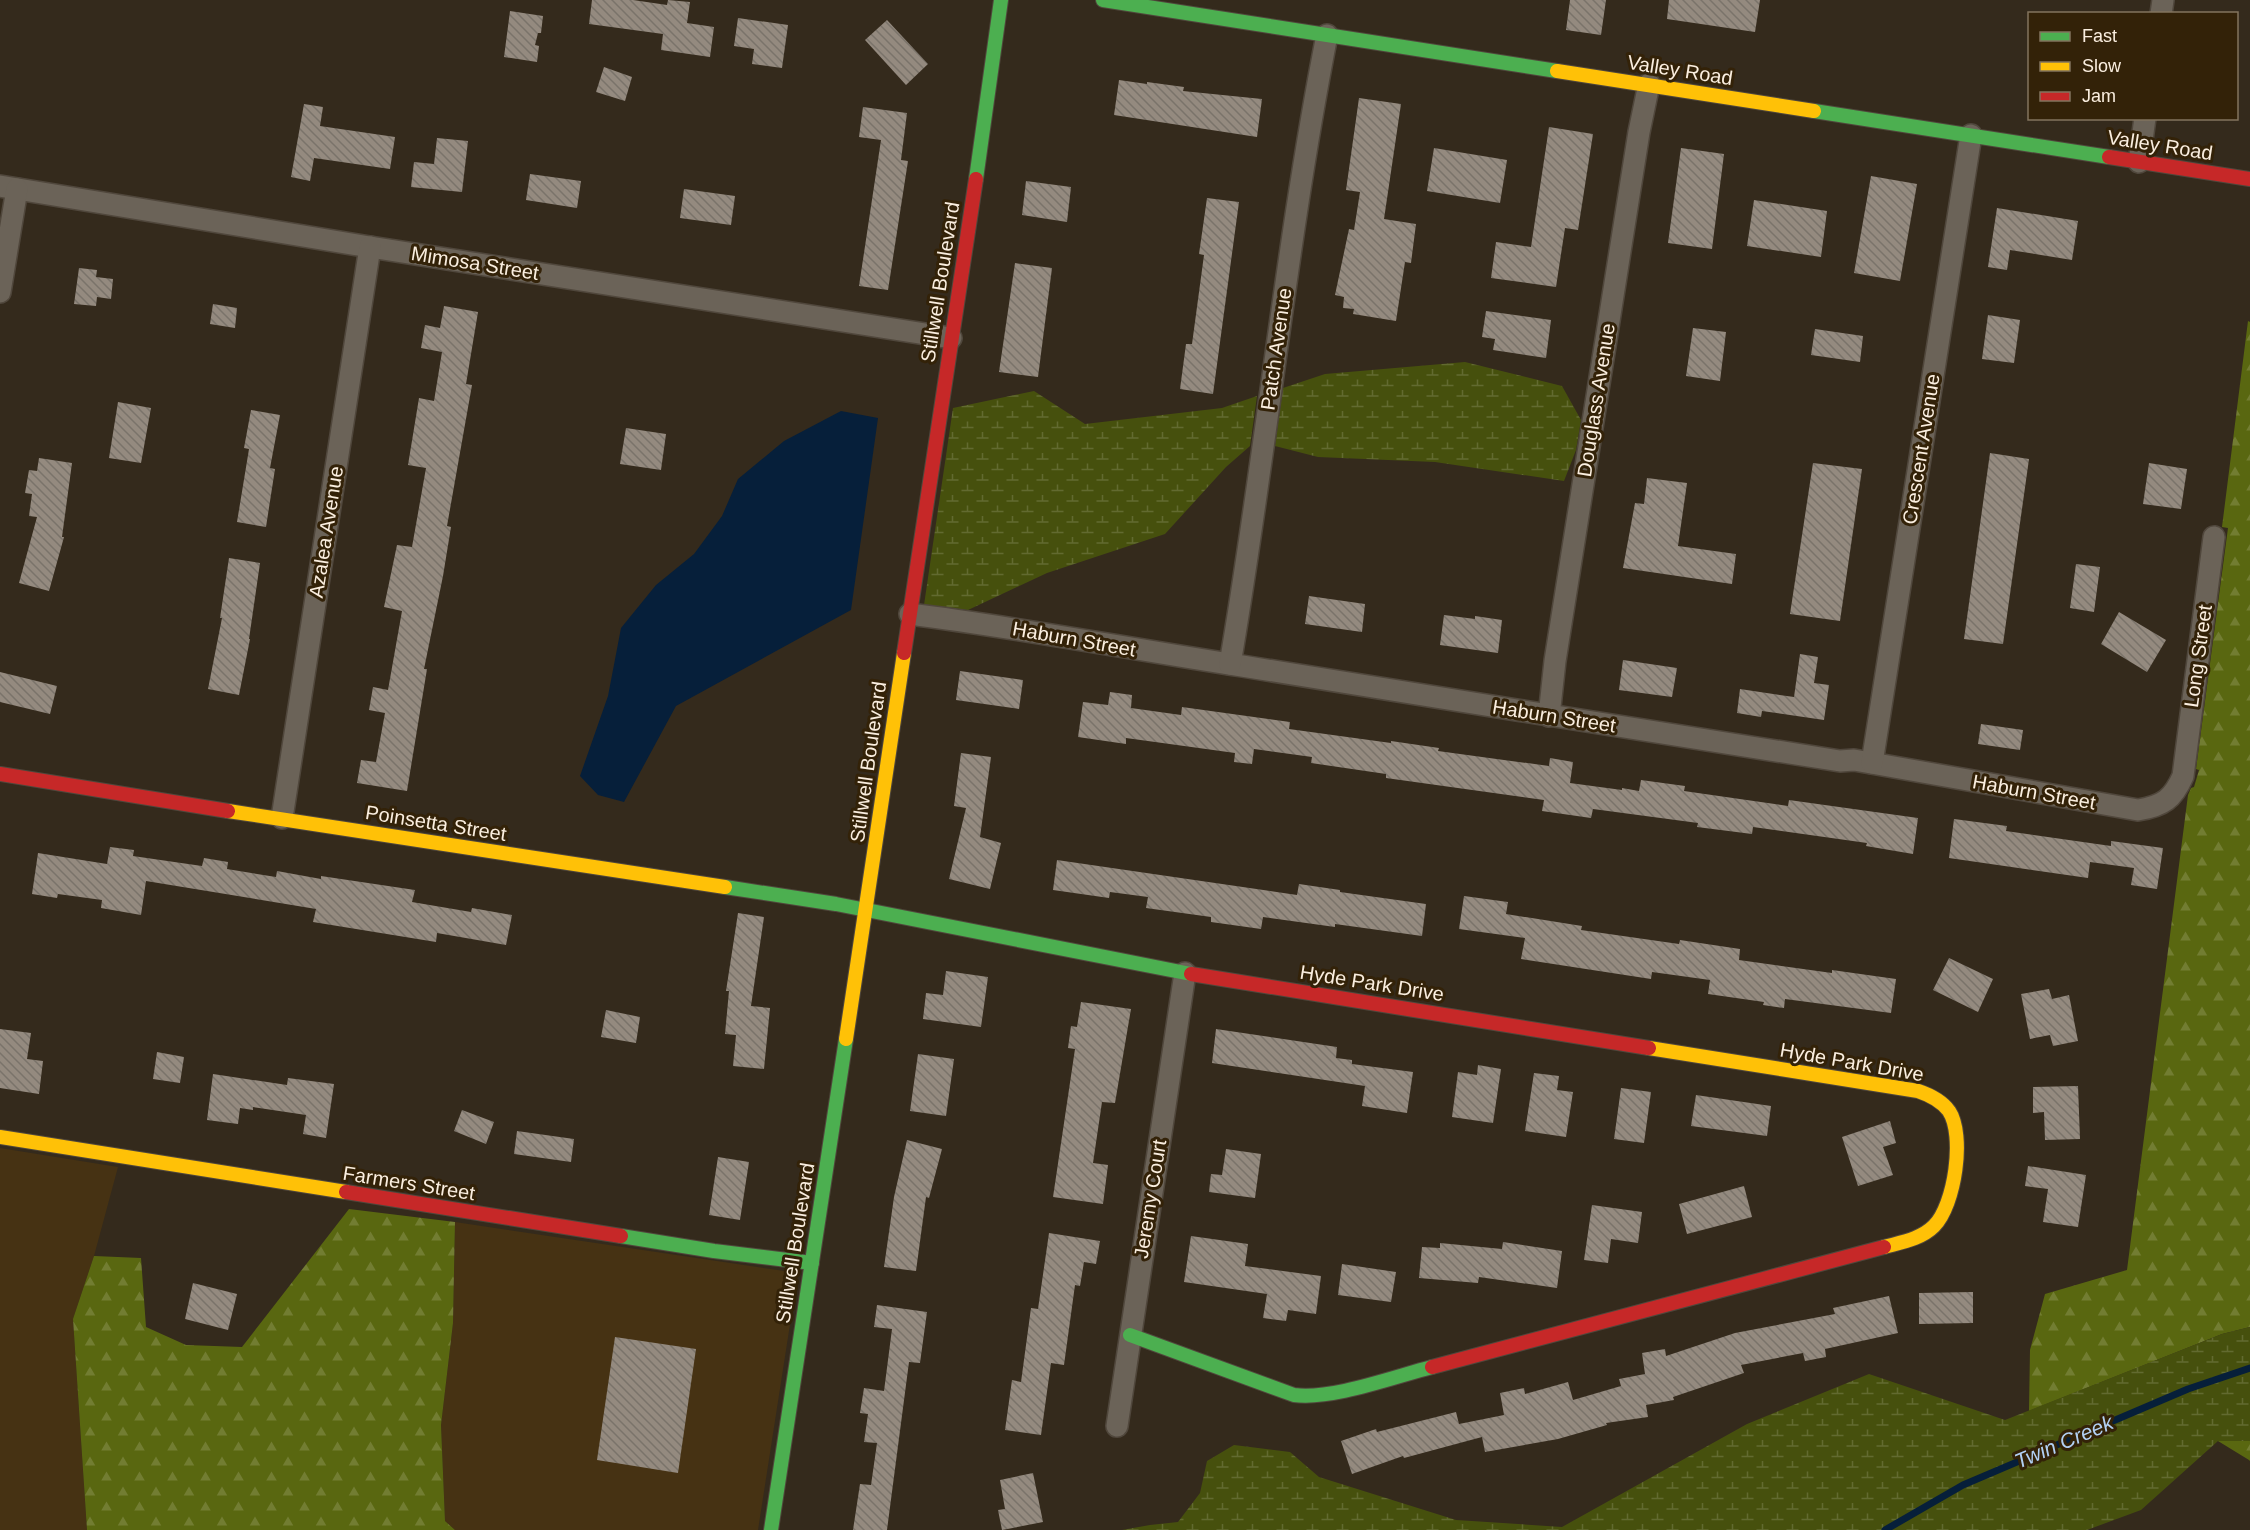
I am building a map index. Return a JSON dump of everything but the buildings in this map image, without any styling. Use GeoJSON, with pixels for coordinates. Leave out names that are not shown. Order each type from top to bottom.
{"type":"FeatureCollection","features":[{"type":"Feature","properties":{"kind":"street","name":"Stillwell Boulevard"},"geometry":{"type":"LineString","coordinates":[[771,1530],[987,107],[1001,0]]}},
{"type":"Feature","properties":{"kind":"street","name":"Valley Road"},"geometry":{"type":"LineString","coordinates":[[1104,0],[2250,179]]}},
{"type":"Feature","properties":{"kind":"street","name":"Patch Avenue"},"geometry":{"type":"LineString","coordinates":[[1230,664],[1314,98],[1327,35]]}},
{"type":"Feature","properties":{"kind":"street","name":"Douglass Avenue"},"geometry":{"type":"LineString","coordinates":[[1549,716],[1557,649],[1637,140],[1649,84]]}},
{"type":"Feature","properties":{"kind":"street"},"geometry":{"type":"LineString","coordinates":[[2139,162],[2145,120]]}},
{"type":"Feature","properties":{"kind":"street","name":"Crescent Avenue"},"geometry":{"type":"LineString","coordinates":[[1872,764],[1971,135]]}},
{"type":"Feature","properties":{"kind":"street","name":"Mimosa Street"},"geometry":{"type":"LineString","coordinates":[[8,188],[951,338]]}},
{"type":"Feature","properties":{"kind":"street"},"geometry":{"type":"LineString","coordinates":[[0,292],[8,188]]}},
{"type":"Feature","properties":{"kind":"street","name":"Azalea Avenue"},"geometry":{"type":"LineString","coordinates":[[282,818],[370,247]]}},
{"type":"Feature","properties":{"kind":"street","name":"Long Street"},"geometry":{"type":"LineString","coordinates":[[2183,776],[2214,537]]}},
{"type":"Feature","properties":{"kind":"street","name":"Haburn Street"},"geometry":{"type":"LineString","coordinates":[[910,614],[988,624],[1549,716],[1872,764],[2138,810],[2154,808],[2167,800],[2177,789],[2183,776]]}},
{"type":"Feature","properties":{"kind":"street","name":"Poinsetta Street"},"geometry":{"type":"LineString","coordinates":[[0,774],[836,904],[866,911]]}},
{"type":"Feature","properties":{"kind":"street","name":"Hyde Park Drive"},"geometry":{"type":"LineString","coordinates":[[866,911],[1185,973],[1927,1093],[1942,1102],[1952,1115],[1957,1129],[1958,1140],[1949,1204],[1943,1218],[1933,1229],[1920,1237],[1330,1394],[1309,1397],[1294,1395],[1130,1335]]}},
{"type":"Feature","properties":{"kind":"street","name":"Jeremy Court"},"geometry":{"type":"LineString","coordinates":[[1116,1426],[1185,973]]}},
{"type":"Feature","properties":{"kind":"street","name":"Farmers Street"},"geometry":{"type":"LineString","coordinates":[[0,1137],[714,1251],[812,1263]]}},
{"type":"Feature","properties":{"kind":"shaded area"},"geometry":{"type":"Polygon","coordinates":[[[0,1148],[118,1167],[94,1256],[73,1319],[87,1530],[0,1530],[0,1148]]]}},
{"type":"Feature","properties":{"kind":"shaded area"},"geometry":{"type":"Polygon","coordinates":[[[455,1222],[798,1273],[758,1530],[455,1530],[445,1521],[441,1425],[453,1323],[455,1222]]]}},
{"type":"Feature","properties":{"kind":"green space"},"geometry":{"type":"Polygon","coordinates":[[[2248,321],[2250,322],[2250,1327],[2222,1334],[2029,1411],[2030,1350],[2045,1294],[2127,1270],[2188,795],[2194,787],[2199,770],[2196,769],[2228,528],[2222,527],[2248,321]]]}},
{"type":"Feature","properties":{"kind":"green space"},"geometry":{"type":"Polygon","coordinates":[[[1465,362],[1562,386],[1581,420],[1576,450],[1564,481],[1435,462],[1318,457],[1275,446],[1283,388],[1325,374],[1465,362]]]}},
{"type":"Feature","properties":{"kind":"green space"},"geometry":{"type":"Polygon","coordinates":[[[1034,391],[1085,424],[1222,408],[1257,396],[1250,446],[1226,467],[1165,534],[1047,573],[968,610],[924,605],[953,408],[1034,391]]]}},
{"type":"Feature","properties":{"kind":"green space"},"geometry":{"type":"Polygon","coordinates":[[[349,1209],[455,1222],[453,1323],[441,1425],[445,1521],[455,1530],[87,1530],[73,1319],[94,1256],[141,1258],[146,1327],[186,1345],[242,1347],[349,1209]]]}},
{"type":"Feature","properties":{"kind":"green space"},"geometry":{"type":"Polygon","coordinates":[[[2250,1327],[2250,1441],[2218,1441],[2141,1510],[2087,1530],[1122,1530],[1178,1522],[1200,1493],[1207,1461],[1234,1445],[1290,1452],[1319,1477],[1456,1520],[1562,1527],[1747,1424],[1869,1374],[2005,1420],[2222,1334],[2250,1327]]]}},
{"type":"Feature","properties":{"kind":"green space"},"geometry":{"type":"Polygon","coordinates":[[[2218,1441],[2250,1441],[2250,1461],[2249,1460],[2218,1441]]]}},
{"type":"Feature","properties":{"kind":"water"},"geometry":{"type":"Polygon","coordinates":[[[841,411],[878,418],[851,610],[676,706],[624,802],[598,795],[580,776],[608,696],[621,628],[656,585],[694,554],[722,516],[738,479],[784,441],[841,411]]]}},
{"type":"Feature","properties":{"kind":"waterway","name":"Twin Creek"},"geometry":{"type":"LineString","coordinates":[[1885,1530],[1963,1485],[2188,1389],[2250,1368]]}},
{"type":"Feature","properties":{"kind":"traffic: fast"},"geometry":{"type":"LineString","coordinates":[[976,179],[1001,0]]}},
{"type":"Feature","properties":{"kind":"traffic: fast"},"geometry":{"type":"LineString","coordinates":[[1103,0],[1557,71]]}},
{"type":"Feature","properties":{"kind":"traffic: fast"},"geometry":{"type":"LineString","coordinates":[[1814,111],[2109,157]]}},
{"type":"Feature","properties":{"kind":"traffic: fast"},"geometry":{"type":"LineString","coordinates":[[725,887],[836,904],[1191,974]]}},
{"type":"Feature","properties":{"kind":"traffic: fast"},"geometry":{"type":"LineString","coordinates":[[771,1530],[846,1039]]}},
{"type":"Feature","properties":{"kind":"traffic: fast"},"geometry":{"type":"LineString","coordinates":[[621,1236],[714,1251],[812,1263]]}},
{"type":"Feature","properties":{"kind":"traffic: fast"},"geometry":{"type":"LineString","coordinates":[[1130,1335],[1294,1395],[1309,1396],[1344,1391],[1432,1367]]}},
{"type":"Feature","properties":{"kind":"traffic: slow"},"geometry":{"type":"LineString","coordinates":[[1557,71],[1814,111]]}},
{"type":"Feature","properties":{"kind":"traffic: slow"},"geometry":{"type":"LineString","coordinates":[[846,1039],[904,653]]}},
{"type":"Feature","properties":{"kind":"traffic: slow"},"geometry":{"type":"LineString","coordinates":[[228,811],[725,887]]}},
{"type":"Feature","properties":{"kind":"traffic: slow"},"geometry":{"type":"LineString","coordinates":[[1649,1048],[1918,1091],[1942,1104],[1949,1111],[1954,1122],[1957,1152],[1952,1187],[1947,1203],[1941,1216],[1929,1230],[1911,1240],[1884,1247]]}},
{"type":"Feature","properties":{"kind":"traffic: slow"},"geometry":{"type":"LineString","coordinates":[[0,1137],[346,1192]]}},
{"type":"Feature","properties":{"kind":"traffic: jam"},"geometry":{"type":"LineString","coordinates":[[2109,157],[2250,179]]}},
{"type":"Feature","properties":{"kind":"traffic: jam"},"geometry":{"type":"LineString","coordinates":[[904,653],[976,179]]}},
{"type":"Feature","properties":{"kind":"traffic: jam"},"geometry":{"type":"LineString","coordinates":[[0,774],[228,811]]}},
{"type":"Feature","properties":{"kind":"traffic: jam"},"geometry":{"type":"LineString","coordinates":[[1191,974],[1649,1048]]}},
{"type":"Feature","properties":{"kind":"traffic: jam"},"geometry":{"type":"LineString","coordinates":[[346,1192],[621,1236]]}},
{"type":"Feature","properties":{"kind":"traffic: jam"},"geometry":{"type":"LineString","coordinates":[[1432,1367],[1884,1247]]}}]}
